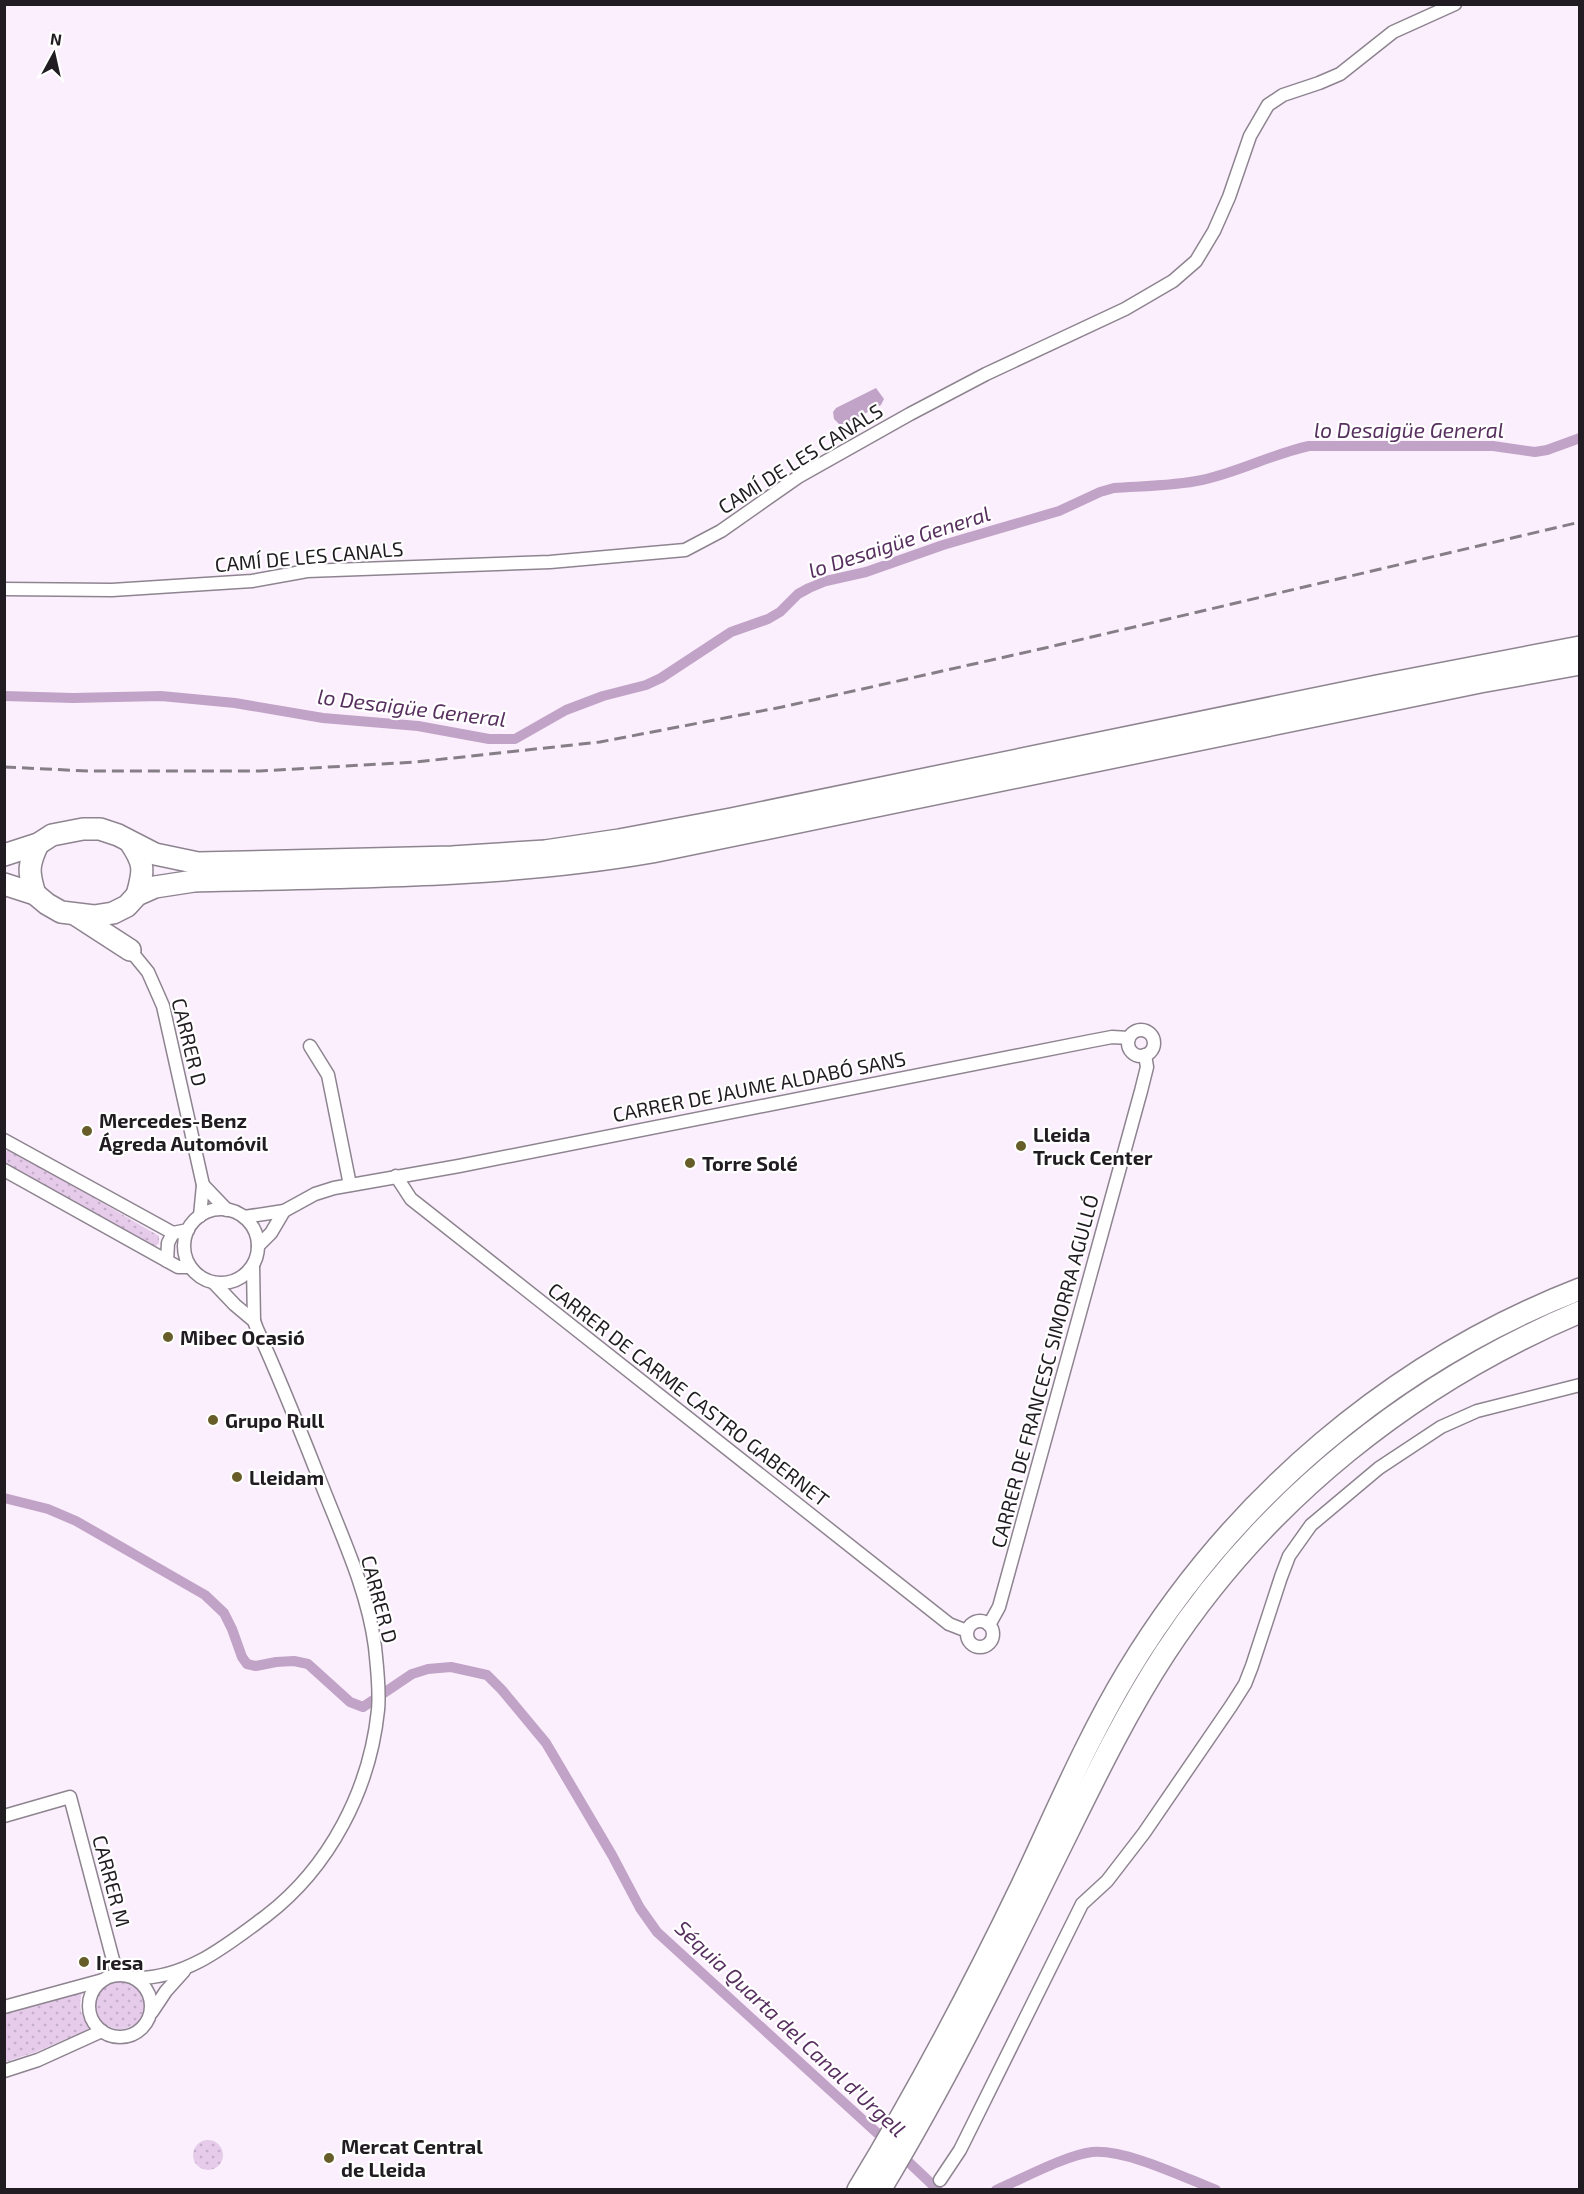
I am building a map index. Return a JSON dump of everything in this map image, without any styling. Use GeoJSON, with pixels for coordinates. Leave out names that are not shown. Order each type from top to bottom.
{"type":"FeatureCollection","features":[{"type":"Feature","properties":{"kind":"highway"},"geometry":{"type":"LineString","coordinates":[[4,855],[38,844],[52,836],[83,829],[100,829],[118,835],[166,858],[216,864],[452,857],[556,849],[731,819],[1409,679],[1580,646]]}},
{"type":"Feature","properties":{"kind":"highway"},"geometry":{"type":"LineString","coordinates":[[4,884],[35,894],[61,912],[94,916],[113,913],[155,887],[194,881],[490,872],[610,859],[1580,664]]}},
{"type":"Feature","properties":{"kind":"highway"},"geometry":{"type":"LineString","coordinates":[[130,842],[141,859],[143,873],[132,900],[125,932],[130,950]]}},
{"type":"Feature","properties":{"kind":"highway"},"geometry":{"type":"LineString","coordinates":[[35,894],[30,879],[29,863],[38,844]]}},
{"type":"Feature","properties":{"kind":"highway"},"geometry":{"type":"LineString","coordinates":[[75,915],[130,950]]}},
{"type":"Feature","properties":{"kind":"highway"},"geometry":{"type":"LineString","coordinates":[[906,2128],[1109,1704],[1154,1630],[1198,1570],[1279,1482],[1354,1417],[1416,1372],[1467,1342],[1512,1318],[1580,1289]]}},
{"type":"Feature","properties":{"kind":"highway"},"geometry":{"type":"LineString","coordinates":[[858,2190],[884,2165],[985,2000],[1123,1724],[1165,1653],[1222,1575],[1296,1496],[1387,1420],[1464,1369],[1533,1332],[1580,1312]]}},
{"type":"Feature","properties":{"kind":"highway"},"geometry":{"type":"LineString","coordinates":[[880,2190],[884,2165]]}},
{"type":"Feature","properties":{"kind":"street","name":"CAMÍ DE LES CANALS"},"geometry":{"type":"LineString","coordinates":[[4,589],[112,590],[252,581],[307,571],[550,562],[685,550],[721,531],[798,477],[920,408],[986,374],[1125,309],[1173,281],[1191,266],[1208,241],[1229,197],[1250,136],[1268,105],[1283,95],[1340,74],[1393,32],[1455,4]]}},
{"type":"Feature","properties":{"kind":"street","name":"CARRER D"},"geometry":{"type":"LineString","coordinates":[[130,950],[148,972],[163,1006],[203,1185],[200,1216]]}},
{"type":"Feature","properties":{"kind":"street"},"geometry":{"type":"LineString","coordinates":[[1138,1030],[1150,1034],[1154,1046],[1145,1055],[1133,1053],[1128,1046],[1129,1038],[1138,1030]]}},
{"type":"Feature","properties":{"kind":"street","name":"CARRER DE JAUME ALDABÓ SANS"},"geometry":{"type":"LineString","coordinates":[[284,1211],[323,1191],[350,1185],[459,1166],[1112,1037],[1129,1038]]}},
{"type":"Feature","properties":{"kind":"street"},"geometry":{"type":"LineString","coordinates":[[310,1046],[328,1075],[350,1185]]}},
{"type":"Feature","properties":{"kind":"street","name":"CARRER DE FRANCESC SIMORRA AGULLÓ"},"geometry":{"type":"LineString","coordinates":[[989,1625],[999,1607],[1141,1091],[1147,1067],[1145,1055]]}},
{"type":"Feature","properties":{"kind":"street"},"geometry":{"type":"LineString","coordinates":[[4,1140],[173,1233],[188,1230]]}},
{"type":"Feature","properties":{"kind":"street"},"geometry":{"type":"LineString","coordinates":[[4,1170],[167,1262],[178,1267],[190,1267]]}},
{"type":"Feature","properties":{"kind":"street","name":"CARRER DE CARME CASTRO GABERNET"},"geometry":{"type":"LineString","coordinates":[[396,1176],[411,1198],[444,1226],[949,1624],[967,1630]]}},
{"type":"Feature","properties":{"kind":"street"},"geometry":{"type":"LineString","coordinates":[[203,1185],[227,1210]]}},
{"type":"Feature","properties":{"kind":"street"},"geometry":{"type":"LineString","coordinates":[[218,1209],[227,1210],[244,1217],[255,1230],[258,1246],[253,1266],[248,1273],[235,1281],[214,1283],[203,1279],[190,1267],[184,1245],[188,1230],[200,1216],[218,1209]]}},
{"type":"Feature","properties":{"kind":"street"},"geometry":{"type":"LineString","coordinates":[[244,1217],[284,1211]]}},
{"type":"Feature","properties":{"kind":"street"},"geometry":{"type":"LineString","coordinates":[[258,1246],[271,1233],[284,1211]]}},
{"type":"Feature","properties":{"kind":"street"},"geometry":{"type":"LineString","coordinates":[[167,1262],[168,1242],[173,1233]]}},
{"type":"Feature","properties":{"kind":"street","name":"CARRER D"},"geometry":{"type":"LineString","coordinates":[[135,1978],[159,1977],[185,1970],[235,1940],[280,1905],[332,1844],[348,1815],[362,1785],[370,1755],[378,1707],[375,1646],[365,1603],[282,1385],[254,1322],[253,1266]]}},
{"type":"Feature","properties":{"kind":"street","name":"CARRER D"},"geometry":{"type":"LineString","coordinates":[[214,1283],[254,1322]]}},
{"type":"Feature","properties":{"kind":"street"},"geometry":{"type":"LineString","coordinates":[[940,2180],[960,2150],[1082,1904],[1107,1881],[1144,1833],[1221,1723],[1245,1684],[1289,1556],[1311,1525],[1379,1468],[1441,1427],[1477,1411],[1580,1385]]}},
{"type":"Feature","properties":{"kind":"street"},"geometry":{"type":"LineString","coordinates":[[978,1621],[989,1625],[993,1633],[991,1641],[981,1647],[970,1642],[967,1630],[971,1624],[978,1621]]}},
{"type":"Feature","properties":{"kind":"street","name":"CARRER M"},"geometry":{"type":"LineString","coordinates":[[4,1816],[70,1797],[117,1975]]}},
{"type":"Feature","properties":{"kind":"street","name":"CARRER D"},"geometry":{"type":"LineString","coordinates":[[151,2013],[166,1991],[185,1970]]}},
{"type":"Feature","properties":{"kind":"street"},"geometry":{"type":"LineString","coordinates":[[4,2007],[117,1975],[135,1978],[149,1993],[152,2002],[151,2013],[141,2029],[133,2034],[116,2037],[102,2031],[95,2024],[90,2015],[91,1995],[104,1979]]}},
{"type":"Feature","properties":{"kind":"street"},"geometry":{"type":"LineString","coordinates":[[4,2071],[38,2060],[102,2031]]}},
{"type":"Feature","properties":{"kind":"shaded area"},"geometry":{"type":"Polygon","coordinates":[[[876,388],[884,399],[881,405],[845,424],[839,424],[834,419],[833,412],[836,408],[876,388]]]}},
{"type":"Feature","properties":{"kind":"shaded area"},"geometry":{"type":"Polygon","coordinates":[[[10,1149],[159,1236],[159,1243],[156,1246],[149,1244],[23,1173],[21,1177],[5,1166],[5,1152],[10,1149]]]}},
{"type":"Feature","properties":{"kind":"shaded area"},"geometry":{"type":"Polygon","coordinates":[[[120,1979],[138,1986],[145,2004],[138,2022],[120,2029],[102,2022],[95,2004],[102,1986],[120,1979]]]}},
{"type":"Feature","properties":{"kind":"shaded area"},"geometry":{"type":"Polygon","coordinates":[[[82,1992],[81,2011],[89,2029],[36,2052],[5,2062],[5,2013],[82,1992]]]}},
{"type":"Feature","properties":{"kind":"shaded area"},"geometry":{"type":"Polygon","coordinates":[[[208,2140],[219,2144],[223,2155],[219,2166],[208,2170],[197,2166],[193,2155],[197,2144],[208,2140]]]}},
{"type":"Feature","properties":{"kind":"waterway","name":"lo Desaigüe General"},"geometry":{"type":"LineString","coordinates":[[4,696],[73,698],[161,696],[235,703],[323,718],[418,726],[489,739],[515,739],[566,710],[603,696],[646,685],[661,678],[731,632],[768,619],[780,612],[798,594],[809,588],[1059,511],[1114,488],[1169,485],[1202,480],[1309,446],[1493,446],[1535,452],[1580,438]]}},
{"type":"Feature","properties":{"kind":"waterway","name":"Séquia Quarta del Canal d'Urgell"},"geometry":{"type":"LineString","coordinates":[[4,1498],[48,1509],[76,1521],[205,1595],[224,1613],[247,1664],[256,1666],[294,1661],[308,1664],[350,1702],[363,1707],[412,1674],[428,1669],[451,1667],[487,1675],[546,1743],[612,1855],[640,1908],[657,1932],[887,2142]]}},
{"type":"Feature","properties":{"kind":"waterway","name":"Séquia Quarta del Canal d'Urgell"},"geometry":{"type":"LineString","coordinates":[[996,2190],[1057,2162],[1092,2152],[1106,2152],[1137,2159],[1216,2190]]}},
{"type":"Feature","properties":{"kind":"waterway","name":"Séquia Quarta del Canal d'Urgell"},"geometry":{"type":"LineString","coordinates":[[899,2153],[938,2190]]}},
{"type":"Feature","properties":{"kind":"railway"},"geometry":{"type":"LineString","coordinates":[[4,767],[88,771],[260,771],[416,762],[600,742],[782,707],[1045,648],[1580,522]]}},
{"type":"Feature","properties":{"kind":"place","name":"Mercedes-Benz Ágreda Automóvil"},"geometry":{"type":"Point","coordinates":[87,1131]}},
{"type":"Feature","properties":{"kind":"place","name":"Lleida Truck Center"},"geometry":{"type":"Point","coordinates":[1021,1146]}},
{"type":"Feature","properties":{"kind":"place","name":"Torre Solé"},"geometry":{"type":"Point","coordinates":[690,1163]}},
{"type":"Feature","properties":{"kind":"place","name":"Mibec Ocasió"},"geometry":{"type":"Point","coordinates":[168,1337]}},
{"type":"Feature","properties":{"kind":"place","name":"Grupo Rull"},"geometry":{"type":"Point","coordinates":[213,1420]}},
{"type":"Feature","properties":{"kind":"place","name":"Lleidam"},"geometry":{"type":"Point","coordinates":[237,1477]}},
{"type":"Feature","properties":{"kind":"place","name":"Iresa"},"geometry":{"type":"Point","coordinates":[84,1962]}},
{"type":"Feature","properties":{"kind":"place","name":"Mercat Central de Lleida"},"geometry":{"type":"Point","coordinates":[329,2158]}}]}
